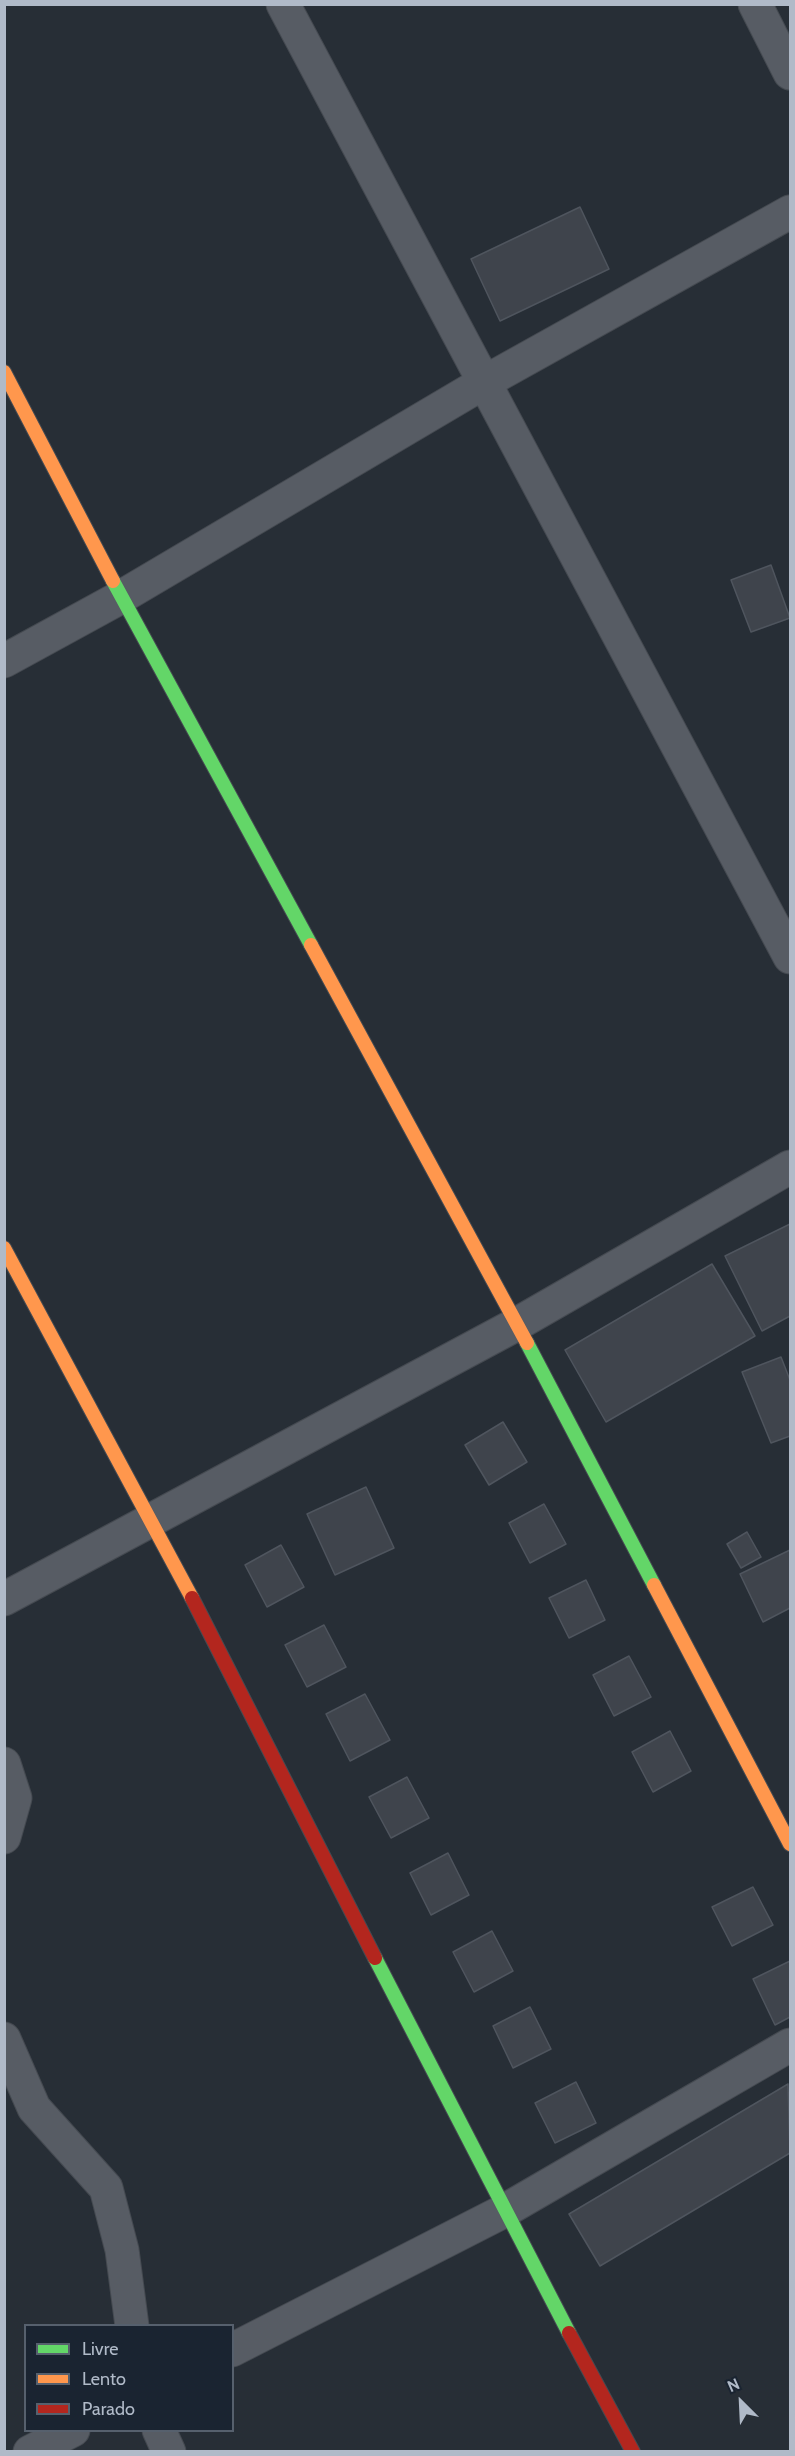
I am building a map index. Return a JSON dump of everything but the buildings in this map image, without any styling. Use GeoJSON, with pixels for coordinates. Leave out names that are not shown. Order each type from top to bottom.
{"type":"FeatureCollection","features":[{"type":"Feature","properties":{"kind":"street"},"geometry":{"type":"LineString","coordinates":[[283,4],[790,957]]}},
{"type":"Feature","properties":{"kind":"street"},"geometry":{"type":"LineString","coordinates":[[755,4],[790,73]]}},
{"type":"Feature","properties":{"kind":"street"},"geometry":{"type":"LineString","coordinates":[[4,661],[121,597],[483,383],[790,212]]}},
{"type":"Feature","properties":{"kind":"street"},"geometry":{"type":"LineString","coordinates":[[4,372],[121,597],[517,1324],[790,1844]]}},
{"type":"Feature","properties":{"kind":"street"},"geometry":{"type":"LineString","coordinates":[[4,1599],[517,1324],[790,1167]]}},
{"type":"Feature","properties":{"kind":"street"},"geometry":{"type":"LineString","coordinates":[[4,1248],[153,1521],[504,2211],[633,2451]]}},
{"type":"Feature","properties":{"kind":"street"},"geometry":{"type":"LineString","coordinates":[[4,1764],[15,1798],[4,1837]]}},
{"type":"Feature","properties":{"kind":"street"},"geometry":{"type":"LineString","coordinates":[[4,2039],[34,2108],[106,2188],[122,2250],[132,2324]]}},
{"type":"Feature","properties":{"kind":"street"},"geometry":{"type":"LineString","coordinates":[[234,2349],[504,2211],[790,2045]]}},
{"type":"Feature","properties":{"kind":"street"},"geometry":{"type":"LineString","coordinates":[[30,2451],[69,2432]]}},
{"type":"Feature","properties":{"kind":"street"},"geometry":{"type":"LineString","coordinates":[[160,2432],[170,2451]]}},
{"type":"Feature","properties":{"kind":"traffic: fast"},"geometry":{"type":"LineString","coordinates":[[113,581],[311,945]]}},
{"type":"Feature","properties":{"kind":"traffic: fast"},"geometry":{"type":"LineString","coordinates":[[527,1343],[654,1585]]}},
{"type":"Feature","properties":{"kind":"traffic: fast"},"geometry":{"type":"LineString","coordinates":[[375,1958],[569,2333]]}},
{"type":"Feature","properties":{"kind":"traffic: slow"},"geometry":{"type":"LineString","coordinates":[[4,372],[113,581]]}},
{"type":"Feature","properties":{"kind":"traffic: slow"},"geometry":{"type":"LineString","coordinates":[[311,945],[527,1343]]}},
{"type":"Feature","properties":{"kind":"traffic: slow"},"geometry":{"type":"LineString","coordinates":[[4,1248],[192,1598]]}},
{"type":"Feature","properties":{"kind":"traffic: slow"},"geometry":{"type":"LineString","coordinates":[[654,1585],[790,1844]]}},
{"type":"Feature","properties":{"kind":"traffic: jam"},"geometry":{"type":"LineString","coordinates":[[192,1598],[375,1958]]}},
{"type":"Feature","properties":{"kind":"traffic: jam"},"geometry":{"type":"LineString","coordinates":[[569,2333],[633,2452]]}}]}
